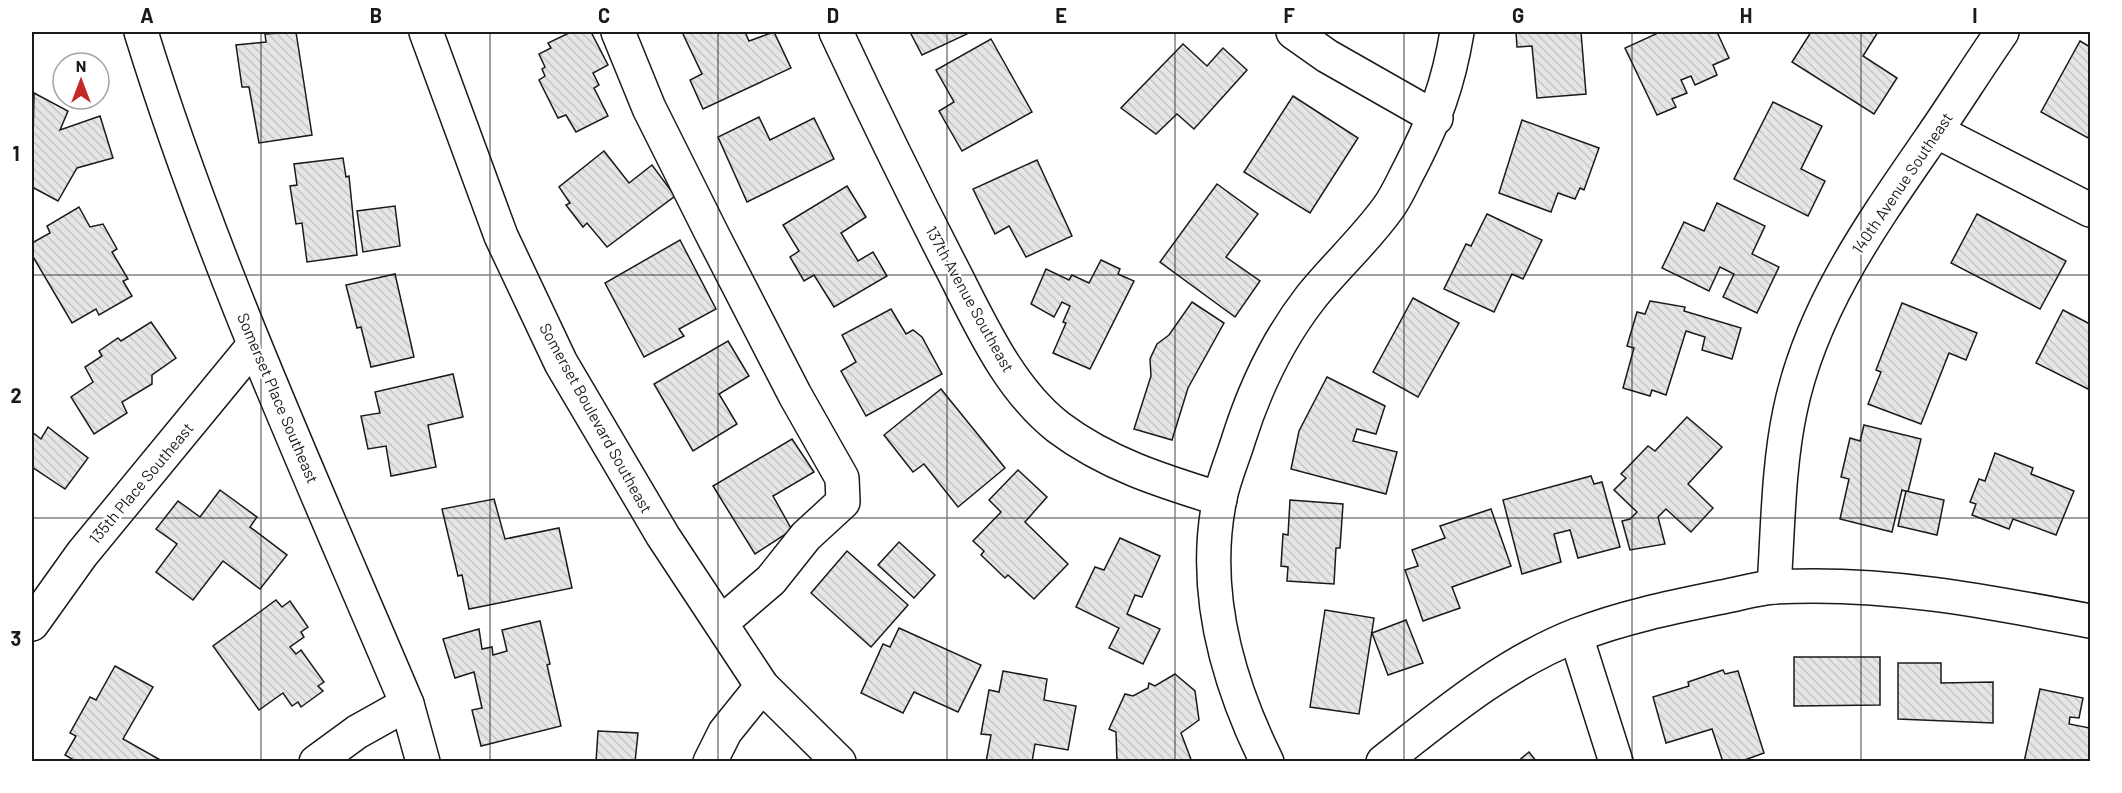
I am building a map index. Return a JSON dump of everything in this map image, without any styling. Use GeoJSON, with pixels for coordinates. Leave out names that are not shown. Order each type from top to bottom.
{"type":"FeatureCollection","features":[{"type":"Feature","properties":{"kind":"street","name":"Somerset Place Southeast"},"geometry":{"type":"LineString","coordinates":[[141,32],[170,126],[254,345],[407,704],[423,762]]}},
{"type":"Feature","properties":{"kind":"street","name":"Somerset Boulevard Southeast"},"geometry":{"type":"LineString","coordinates":[[426,32],[501,236],[561,363],[663,536],[762,686],[839,762]]}},
{"type":"Feature","properties":{"kind":"street"},"geometry":{"type":"LineString","coordinates":[[618,32],[649,108],[712,234],[795,395],[842,478],[843,502],[806,536],[771,580],[721,623]]}},
{"type":"Feature","properties":{"kind":"street","name":"137th Avenue Southeast"},"geometry":{"type":"LineString","coordinates":[[836,32],[896,159],[953,271],[979,321],[1016,383],[1056,425],[1094,451],[1147,476],[1220,499]]}},
{"type":"Feature","properties":{"kind":"street"},"geometry":{"type":"LineString","coordinates":[[1293,32],[1327,56],[1436,118]]}},
{"type":"Feature","properties":{"kind":"street"},"geometry":{"type":"LineString","coordinates":[[1267,762],[1248,724],[1229,673],[1218,622],[1214,569],[1220,499],[1251,402],[1277,350],[1311,298],[1390,206],[1436,118],[1450,77],[1457,32]]}},
{"type":"Feature","properties":{"kind":"street","name":"140th Avenue Southeast"},"geometry":{"type":"LineString","coordinates":[[1774,587],[1779,488],[1790,410],[1810,343],[1832,293],[1875,218],[2002,32]]}},
{"type":"Feature","properties":{"kind":"street"},"geometry":{"type":"LineString","coordinates":[[1936,131],[2091,210]]}},
{"type":"Feature","properties":{"kind":"street","name":"135th Place Southeast"},"geometry":{"type":"LineString","coordinates":[[32,624],[82,554],[254,345]]}},
{"type":"Feature","properties":{"kind":"street"},"geometry":{"type":"LineString","coordinates":[[1383,762],[1462,702],[1514,668],[1576,636],[1668,607],[1774,587],[1888,588],[1976,599],[2091,621]]}},
{"type":"Feature","properties":{"kind":"street"},"geometry":{"type":"LineString","coordinates":[[1576,636],[1616,762]]}},
{"type":"Feature","properties":{"kind":"street"},"geometry":{"type":"LineString","coordinates":[[710,762],[725,732],[762,686]]}},
{"type":"Feature","properties":{"kind":"street"},"geometry":{"type":"LineString","coordinates":[[316,762],[357,732],[407,704]]}},
{"type":"Feature","properties":{"kind":"building"},"geometry":{"type":"Polygon","coordinates":[[[296,32],[312,135],[259,143],[249,87],[242,87],[236,45],[266,42],[265,34],[296,32]]]}},
{"type":"Feature","properties":{"kind":"building"},"geometry":{"type":"Polygon","coordinates":[[[571,32],[591,32],[608,65],[593,73],[599,85],[594,88],[608,116],[576,132],[566,115],[558,118],[539,80],[545,76],[542,69],[545,67],[539,54],[551,48],[548,43],[571,32]]]}},
{"type":"Feature","properties":{"kind":"building"},"geometry":{"type":"Polygon","coordinates":[[[682,32],[745,32],[749,41],[774,32],[791,68],[703,109],[690,80],[702,74],[682,32]]]}},
{"type":"Feature","properties":{"kind":"building"},"geometry":{"type":"Polygon","coordinates":[[[910,32],[966,32],[967,34],[922,55],[910,32]]]}},
{"type":"Feature","properties":{"kind":"building"},"geometry":{"type":"Polygon","coordinates":[[[1516,32],[1581,32],[1586,94],[1537,98],[1532,46],[1517,47],[1516,32]]]}},
{"type":"Feature","properties":{"kind":"building"},"geometry":{"type":"Polygon","coordinates":[[[1655,32],[1717,32],[1729,58],[1713,65],[1717,75],[1695,85],[1691,76],[1681,80],[1687,93],[1672,99],[1676,107],[1657,115],[1625,48],[1656,34],[1655,32]]]}},
{"type":"Feature","properties":{"kind":"building"},"geometry":{"type":"Polygon","coordinates":[[[1811,32],[1878,32],[1863,56],[1897,78],[1874,114],[1792,62],[1811,32]]]}},
{"type":"Feature","properties":{"kind":"building"},"geometry":{"type":"Polygon","coordinates":[[[991,39],[1032,112],[962,151],[939,111],[954,102],[936,70],[991,39]]]}},
{"type":"Feature","properties":{"kind":"building"},"geometry":{"type":"Polygon","coordinates":[[[2080,41],[2090,47],[2090,133],[2088,138],[2041,112],[2080,41]]]}},
{"type":"Feature","properties":{"kind":"building"},"geometry":{"type":"Polygon","coordinates":[[[1183,44],[1207,66],[1223,48],[1247,70],[1194,129],[1177,114],[1156,134],[1121,108],[1183,44]]]}},
{"type":"Feature","properties":{"kind":"building"},"geometry":{"type":"Polygon","coordinates":[[[34,93],[51,102],[51,111],[68,111],[60,130],[100,116],[113,158],[77,168],[58,201],[32,187],[34,93]]]}},
{"type":"Feature","properties":{"kind":"building"},"geometry":{"type":"Polygon","coordinates":[[[1293,96],[1358,138],[1310,213],[1244,172],[1293,96]]]}},
{"type":"Feature","properties":{"kind":"building"},"geometry":{"type":"Polygon","coordinates":[[[1773,102],[1822,126],[1801,169],[1825,181],[1808,216],[1734,179],[1773,102]]]}},
{"type":"Feature","properties":{"kind":"building"},"geometry":{"type":"Polygon","coordinates":[[[759,117],[770,140],[814,118],[834,159],[747,202],[718,137],[759,117]]]}},
{"type":"Feature","properties":{"kind":"building"},"geometry":{"type":"Polygon","coordinates":[[[1522,120],[1599,148],[1584,190],[1580,188],[1575,199],[1558,193],[1551,212],[1499,193],[1522,120]]]}},
{"type":"Feature","properties":{"kind":"building"},"geometry":{"type":"Polygon","coordinates":[[[604,151],[629,183],[652,165],[675,196],[607,247],[587,223],[583,227],[566,205],[570,203],[559,187],[604,151]]]}},
{"type":"Feature","properties":{"kind":"building"},"geometry":{"type":"Polygon","coordinates":[[[343,158],[346,177],[349,176],[357,255],[307,262],[302,223],[296,224],[290,186],[297,185],[294,164],[343,158]]]}},
{"type":"Feature","properties":{"kind":"building"},"geometry":{"type":"Polygon","coordinates":[[[1037,160],[1072,236],[1026,257],[1009,226],[995,234],[973,189],[1037,160]]]}},
{"type":"Feature","properties":{"kind":"building"},"geometry":{"type":"Polygon","coordinates":[[[1217,184],[1258,214],[1226,257],[1260,281],[1235,317],[1160,262],[1217,184]]]}},
{"type":"Feature","properties":{"kind":"building"},"geometry":{"type":"Polygon","coordinates":[[[847,186],[866,217],[841,233],[858,261],[873,252],[887,276],[834,307],[814,275],[804,281],[790,257],[799,251],[783,225],[847,186]]]}},
{"type":"Feature","properties":{"kind":"building"},"geometry":{"type":"Polygon","coordinates":[[[1717,203],[1765,226],[1752,254],[1779,267],[1757,313],[1723,297],[1734,274],[1720,267],[1709,291],[1662,268],[1684,222],[1704,231],[1717,203]]]}},
{"type":"Feature","properties":{"kind":"building"},"geometry":{"type":"Polygon","coordinates":[[[395,206],[400,246],[363,252],[357,211],[395,206]]]}},
{"type":"Feature","properties":{"kind":"building"},"geometry":{"type":"Polygon","coordinates":[[[79,207],[90,227],[103,224],[117,249],[112,252],[128,279],[123,281],[132,296],[99,315],[96,309],[72,323],[32,255],[32,243],[50,233],[47,226],[79,207]]]}},
{"type":"Feature","properties":{"kind":"building"},"geometry":{"type":"Polygon","coordinates":[[[1487,214],[1542,240],[1523,279],[1512,274],[1494,312],[1444,289],[1466,244],[1471,246],[1487,214]]]}},
{"type":"Feature","properties":{"kind":"building"},"geometry":{"type":"Polygon","coordinates":[[[1977,214],[2066,261],[2040,309],[1951,263],[1977,214]]]}},
{"type":"Feature","properties":{"kind":"building"},"geometry":{"type":"Polygon","coordinates":[[[680,240],[716,309],[679,329],[684,336],[644,357],[605,283],[680,240]]]}},
{"type":"Feature","properties":{"kind":"building"},"geometry":{"type":"Polygon","coordinates":[[[1101,260],[1120,269],[1118,274],[1134,281],[1090,369],[1053,353],[1066,323],[1063,322],[1070,306],[1062,302],[1054,317],[1031,304],[1046,269],[1069,280],[1072,275],[1089,283],[1101,260]]]}},
{"type":"Feature","properties":{"kind":"building"},"geometry":{"type":"Polygon","coordinates":[[[395,274],[414,357],[371,367],[361,327],[357,328],[346,285],[395,274]]]}},
{"type":"Feature","properties":{"kind":"building"},"geometry":{"type":"Polygon","coordinates":[[[1413,298],[1459,323],[1418,397],[1373,372],[1413,298]]]}},
{"type":"Feature","properties":{"kind":"building"},"geometry":{"type":"Polygon","coordinates":[[[1650,301],[1685,307],[1684,311],[1741,328],[1732,359],[1702,350],[1705,337],[1686,331],[1666,395],[1652,390],[1650,396],[1623,388],[1634,348],[1627,346],[1637,312],[1645,314],[1650,301]]]}},
{"type":"Feature","properties":{"kind":"building"},"geometry":{"type":"Polygon","coordinates":[[[1192,302],[1224,323],[1188,388],[1172,440],[1134,429],[1151,376],[1150,359],[1157,344],[1169,335],[1192,302]]]}},
{"type":"Feature","properties":{"kind":"building"},"geometry":{"type":"Polygon","coordinates":[[[1902,303],[1977,333],[1966,360],[1949,353],[1921,424],[1868,404],[1881,372],[1876,370],[1902,303]]]}},
{"type":"Feature","properties":{"kind":"building"},"geometry":{"type":"Polygon","coordinates":[[[891,309],[906,334],[913,330],[922,337],[942,374],[866,416],[841,371],[856,362],[842,335],[891,309]]]}},
{"type":"Feature","properties":{"kind":"building"},"geometry":{"type":"Polygon","coordinates":[[[2063,310],[2090,324],[2090,390],[2036,363],[2063,310]]]}},
{"type":"Feature","properties":{"kind":"building"},"geometry":{"type":"Polygon","coordinates":[[[151,322],[176,358],[152,375],[152,384],[122,402],[127,413],[94,434],[71,397],[93,382],[85,367],[102,356],[99,351],[118,338],[121,341],[151,322]]]}},
{"type":"Feature","properties":{"kind":"building"},"geometry":{"type":"Polygon","coordinates":[[[728,341],[749,376],[719,394],[737,424],[693,451],[654,384],[728,341]]]}},
{"type":"Feature","properties":{"kind":"building"},"geometry":{"type":"Polygon","coordinates":[[[453,374],[463,417],[428,425],[436,467],[391,476],[386,446],[368,449],[361,416],[380,413],[375,392],[453,374]]]}},
{"type":"Feature","properties":{"kind":"building"},"geometry":{"type":"Polygon","coordinates":[[[1327,377],[1385,406],[1376,434],[1357,429],[1353,441],[1397,452],[1386,494],[1291,469],[1299,431],[1327,377]]]}},
{"type":"Feature","properties":{"kind":"building"},"geometry":{"type":"Polygon","coordinates":[[[941,389],[1005,468],[958,507],[924,464],[913,472],[884,435],[941,389]]]}},
{"type":"Feature","properties":{"kind":"building"},"geometry":{"type":"Polygon","coordinates":[[[1687,417],[1722,447],[1688,484],[1713,508],[1691,532],[1666,509],[1658,517],[1665,544],[1630,550],[1622,521],[1630,519],[1637,512],[1614,490],[1626,478],[1621,474],[1648,446],[1655,451],[1687,417]]]}},
{"type":"Feature","properties":{"kind":"building"},"geometry":{"type":"Polygon","coordinates":[[[1864,425],[1921,439],[1908,492],[1902,490],[1892,532],[1840,519],[1849,479],[1841,477],[1850,438],[1860,441],[1864,425]]]}},
{"type":"Feature","properties":{"kind":"building"},"geometry":{"type":"Polygon","coordinates":[[[48,427],[88,458],[65,489],[32,467],[32,432],[41,439],[48,427]]]}},
{"type":"Feature","properties":{"kind":"building"},"geometry":{"type":"Polygon","coordinates":[[[792,439],[814,472],[773,496],[792,530],[755,554],[713,486],[792,439]]]}},
{"type":"Feature","properties":{"kind":"building"},"geometry":{"type":"Polygon","coordinates":[[[1995,453],[2033,468],[2031,474],[2074,491],[2056,535],[2013,519],[2009,529],[1972,515],[1976,504],[1970,502],[1979,479],[1985,481],[1995,453]]]}},
{"type":"Feature","properties":{"kind":"building"},"geometry":{"type":"Polygon","coordinates":[[[1018,470],[1047,497],[1025,522],[1068,564],[1034,599],[1008,575],[1005,578],[981,555],[984,551],[973,541],[1001,512],[989,500],[1018,470]]]}},
{"type":"Feature","properties":{"kind":"building"},"geometry":{"type":"Polygon","coordinates":[[[1591,476],[1594,484],[1602,482],[1620,547],[1578,558],[1570,530],[1554,534],[1561,562],[1522,574],[1503,500],[1591,476]]]}},
{"type":"Feature","properties":{"kind":"building"},"geometry":{"type":"Polygon","coordinates":[[[220,490],[257,517],[250,527],[287,555],[260,589],[223,561],[193,600],[156,572],[177,544],[156,529],[178,501],[200,517],[220,490]]]}},
{"type":"Feature","properties":{"kind":"building"},"geometry":{"type":"Polygon","coordinates":[[[1906,491],[1944,500],[1937,535],[1898,526],[1906,491]]]}},
{"type":"Feature","properties":{"kind":"building"},"geometry":{"type":"Polygon","coordinates":[[[494,499],[505,539],[559,528],[572,588],[469,609],[462,575],[458,576],[442,509],[494,499]]]}},
{"type":"Feature","properties":{"kind":"building"},"geometry":{"type":"Polygon","coordinates":[[[1290,500],[1343,504],[1340,548],[1336,548],[1334,584],[1287,581],[1288,567],[1281,566],[1283,534],[1288,535],[1290,500]]]}},
{"type":"Feature","properties":{"kind":"building"},"geometry":{"type":"Polygon","coordinates":[[[1491,509],[1511,566],[1452,587],[1460,608],[1423,621],[1405,570],[1418,566],[1412,550],[1445,538],[1440,526],[1491,509]]]}},
{"type":"Feature","properties":{"kind":"building"},"geometry":{"type":"Polygon","coordinates":[[[1120,538],[1160,556],[1142,597],[1135,595],[1127,614],[1160,629],[1143,664],[1109,648],[1119,628],[1076,607],[1095,567],[1104,570],[1120,538]]]}},
{"type":"Feature","properties":{"kind":"building"},"geometry":{"type":"Polygon","coordinates":[[[899,542],[935,575],[914,598],[878,565],[899,542]]]}},
{"type":"Feature","properties":{"kind":"building"},"geometry":{"type":"Polygon","coordinates":[[[847,551],[908,605],[871,647],[811,593],[847,551]]]}},
{"type":"Feature","properties":{"kind":"building"},"geometry":{"type":"Polygon","coordinates":[[[276,600],[282,607],[290,601],[308,627],[301,632],[304,637],[290,647],[296,654],[301,650],[324,682],[318,686],[323,691],[301,707],[298,702],[292,706],[283,693],[259,710],[213,646],[276,600]]]}},
{"type":"Feature","properties":{"kind":"building"},"geometry":{"type":"Polygon","coordinates":[[[1325,610],[1374,618],[1359,714],[1310,707],[1325,610]]]}},
{"type":"Feature","properties":{"kind":"building"},"geometry":{"type":"Polygon","coordinates":[[[1406,620],[1423,663],[1388,675],[1372,633],[1406,620]]]}},
{"type":"Feature","properties":{"kind":"building"},"geometry":{"type":"Polygon","coordinates":[[[540,621],[561,726],[481,746],[472,710],[482,708],[474,672],[455,678],[443,639],[479,629],[482,649],[492,647],[493,655],[507,651],[502,630],[540,621]]]}},
{"type":"Feature","properties":{"kind":"building"},"geometry":{"type":"Polygon","coordinates":[[[899,628],[981,665],[958,712],[914,692],[903,713],[861,693],[883,644],[890,647],[899,628]]]}},
{"type":"Feature","properties":{"kind":"building"},"geometry":{"type":"Polygon","coordinates":[[[1794,657],[1880,657],[1880,705],[1794,706],[1794,657]]]}},
{"type":"Feature","properties":{"kind":"building"},"geometry":{"type":"Polygon","coordinates":[[[1898,663],[1941,663],[1941,683],[1993,682],[1993,723],[1898,719],[1898,663]]]}},
{"type":"Feature","properties":{"kind":"building"},"geometry":{"type":"Polygon","coordinates":[[[115,666],[153,687],[123,739],[164,762],[77,762],[65,755],[76,736],[70,733],[90,697],[96,700],[115,666]]]}},
{"type":"Feature","properties":{"kind":"building"},"geometry":{"type":"Polygon","coordinates":[[[1723,670],[1725,674],[1738,671],[1764,753],[1739,762],[1723,762],[1712,729],[1666,743],[1653,697],[1689,686],[1688,682],[1723,670]]]}},
{"type":"Feature","properties":{"kind":"building"},"geometry":{"type":"Polygon","coordinates":[[[1003,671],[1047,679],[1044,700],[1076,706],[1068,750],[1035,744],[1032,762],[986,762],[991,735],[981,734],[989,690],[999,692],[1003,671]]]}},
{"type":"Feature","properties":{"kind":"building"},"geometry":{"type":"Polygon","coordinates":[[[1175,674],[1195,691],[1199,720],[1181,733],[1192,762],[1117,762],[1116,732],[1109,729],[1125,694],[1133,696],[1148,688],[1149,683],[1155,686],[1175,674]]]}},
{"type":"Feature","properties":{"kind":"building"},"geometry":{"type":"Polygon","coordinates":[[[2040,689],[2083,698],[2079,718],[2070,717],[2069,724],[2090,728],[2090,762],[2024,762],[2040,689]]]}},
{"type":"Feature","properties":{"kind":"building"},"geometry":{"type":"Polygon","coordinates":[[[598,731],[638,733],[635,762],[596,762],[598,731]]]}},
{"type":"Feature","properties":{"kind":"building"},"geometry":{"type":"Polygon","coordinates":[[[1529,752],[1537,762],[1517,762],[1529,752]]]}}]}
